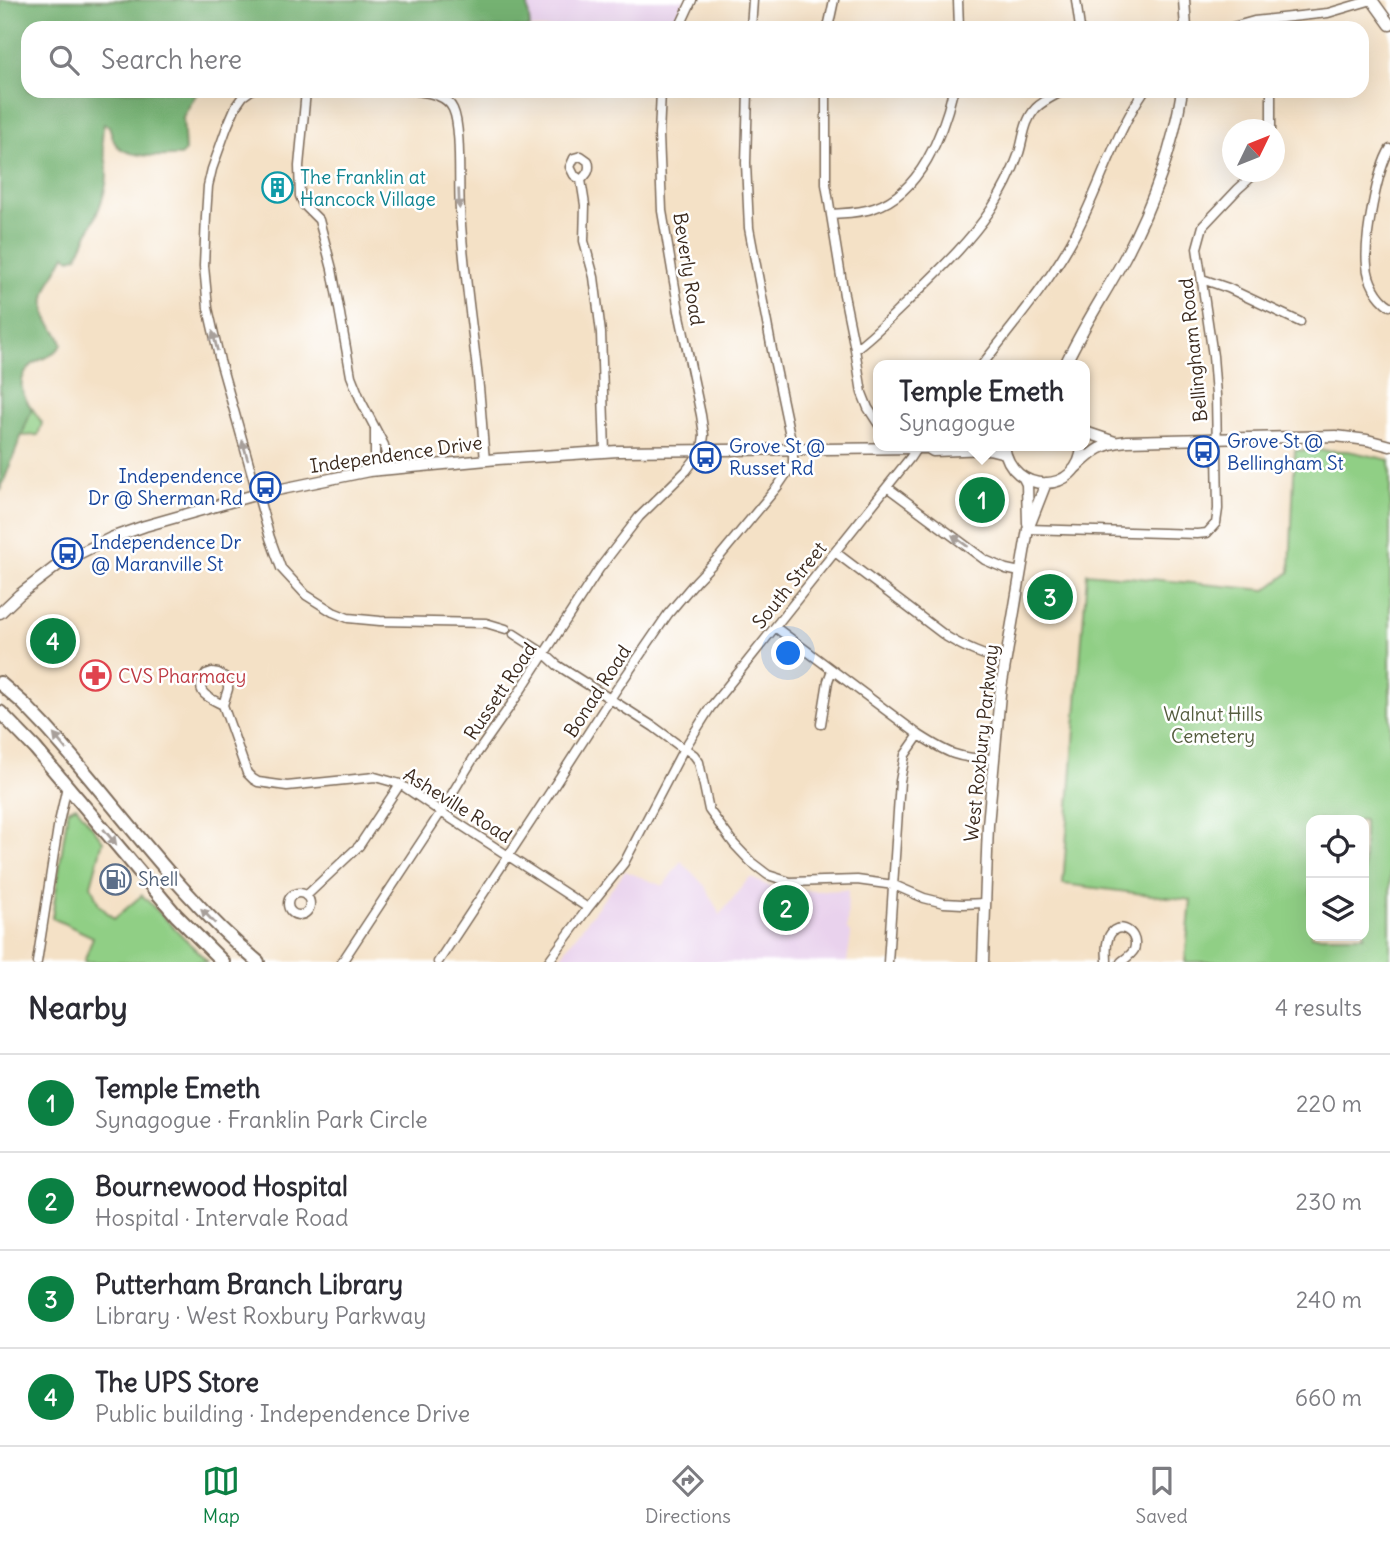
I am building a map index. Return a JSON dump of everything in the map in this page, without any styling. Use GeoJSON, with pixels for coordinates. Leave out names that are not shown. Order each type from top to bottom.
{"type":"FeatureCollection","features":[{"type":"Feature","properties":{"kind":"highway"},"geometry":{"type":"LineString","coordinates":[[0,683],[47,728],[195,902],[258,962]]}},
{"type":"Feature","properties":{"kind":"highway"},"geometry":{"type":"LineString","coordinates":[[2,718],[35,748],[176,915],[223,962]]}},
{"type":"Feature","properties":{"kind":"highway"},"geometry":{"type":"LineString","coordinates":[[93,816],[110,802]]}},
{"type":"Feature","properties":{"kind":"main road"},"geometry":{"type":"LineString","coordinates":[[1184,0],[1186,21]]}},
{"type":"Feature","properties":{"kind":"main road"},"geometry":{"type":"LineString","coordinates":[[1372,0],[1390,25]]}},
{"type":"Feature","properties":{"kind":"main road"},"geometry":{"type":"LineString","coordinates":[[1067,360],[1150,206],[1170,144],[1180,98]]}},
{"type":"Feature","properties":{"kind":"main road"},"geometry":{"type":"LineString","coordinates":[[1090,434],[1119,442],[1336,436],[1390,446]]}},
{"type":"Feature","properties":{"kind":"main road"},"geometry":{"type":"LineString","coordinates":[[1004,451],[1015,472],[1024,478],[1046,484],[1065,477],[1095,450],[1119,442]]}},
{"type":"Feature","properties":{"kind":"main road","name":"Independence Drive"},"geometry":{"type":"LineString","coordinates":[[0,613],[62,562],[110,538],[258,494],[376,471],[605,452],[873,448]]}},
{"type":"Feature","properties":{"kind":"main road"},"geometry":{"type":"LineString","coordinates":[[1073,470],[1081,451]]}},
{"type":"Feature","properties":{"kind":"main road","name":"West Roxbury Parkway"},"geometry":{"type":"LineString","coordinates":[[1024,478],[1027,484],[1028,529]]}},
{"type":"Feature","properties":{"kind":"main road","name":"West Roxbury Parkway"},"geometry":{"type":"LineString","coordinates":[[983,962],[993,759],[1005,661],[1028,529],[1046,484]]}},
{"type":"Feature","properties":{"kind":"street"},"geometry":{"type":"LineString","coordinates":[[682,21],[692,0]]}},
{"type":"Feature","properties":{"kind":"street"},"geometry":{"type":"LineString","coordinates":[[752,21],[753,0]]}},
{"type":"Feature","properties":{"kind":"street"},"geometry":{"type":"LineString","coordinates":[[830,21],[834,0]]}},
{"type":"Feature","properties":{"kind":"street"},"geometry":{"type":"LineString","coordinates":[[958,0],[959,21]]}},
{"type":"Feature","properties":{"kind":"street"},"geometry":{"type":"LineString","coordinates":[[1076,0],[1079,21]]}},
{"type":"Feature","properties":{"kind":"street"},"geometry":{"type":"LineString","coordinates":[[1281,21],[1328,13],[1372,0]]}},
{"type":"Feature","properties":{"kind":"street"},"geometry":{"type":"LineString","coordinates":[[242,98],[227,127],[212,169],[206,206],[204,265],[207,302],[212,332],[281,568],[306,595],[348,618],[485,623],[510,632],[545,654],[557,665],[694,755],[699,762],[709,810],[734,844],[768,875],[789,882],[857,880],[894,886],[944,903],[985,903]]}},
{"type":"Feature","properties":{"kind":"street"},"geometry":{"type":"LineString","coordinates":[[305,98],[299,166],[300,196],[304,205],[319,220],[332,269],[351,376],[384,445],[389,469]]}},
{"type":"Feature","properties":{"kind":"street"},"geometry":{"type":"LineString","coordinates":[[443,98],[454,111],[458,131],[460,210],[485,460]]}},
{"type":"Feature","properties":{"kind":"street","name":"Beverly Road"},"geometry":{"type":"LineString","coordinates":[[661,98],[659,135],[663,211],[678,311],[701,415],[704,435],[702,450]]}},
{"type":"Feature","properties":{"kind":"street"},"geometry":{"type":"LineString","coordinates":[[748,98],[746,163],[749,228],[793,450]]}},
{"type":"Feature","properties":{"kind":"street"},"geometry":{"type":"LineString","coordinates":[[826,98],[826,184],[862,393],[873,416]]}},
{"type":"Feature","properties":{"kind":"street"},"geometry":{"type":"LineString","coordinates":[[831,215],[873,209],[891,200],[903,189],[920,171],[933,149],[951,98]]}},
{"type":"Feature","properties":{"kind":"street"},"geometry":{"type":"LineString","coordinates":[[855,349],[932,278],[981,223],[1001,195],[1032,113],[1050,98]]}},
{"type":"Feature","properties":{"kind":"street"},"geometry":{"type":"LineString","coordinates":[[986,360],[1023,313],[1070,244],[1139,98]]}},
{"type":"Feature","properties":{"kind":"street"},"geometry":{"type":"LineString","coordinates":[[1271,98],[1271,119]]}},
{"type":"Feature","properties":{"kind":"street"},"geometry":{"type":"LineString","coordinates":[[1390,149],[1380,171],[1369,227],[1366,264],[1376,290],[1390,306]]}},
{"type":"Feature","properties":{"kind":"street"},"geometry":{"type":"LineString","coordinates":[[581,180],[585,205],[584,241],[594,277],[601,333],[605,452]]}},
{"type":"Feature","properties":{"kind":"street","name":"Bellingham Road"},"geometry":{"type":"LineString","coordinates":[[1028,529],[1198,534],[1207,533],[1216,523],[1219,509],[1216,395],[1197,248],[1203,226],[1246,182]]}},
{"type":"Feature","properties":{"kind":"street"},"geometry":{"type":"LineString","coordinates":[[1202,279],[1228,288],[1300,322]]}},
{"type":"Feature","properties":{"kind":"street"},"geometry":{"type":"LineString","coordinates":[[374,426],[376,471]]}},
{"type":"Feature","properties":{"kind":"street","name":"Russett Road"},"geometry":{"type":"LineString","coordinates":[[342,962],[599,569],[639,517],[686,471],[702,450]]}},
{"type":"Feature","properties":{"kind":"street","name":"Bonad Road"},"geometry":{"type":"LineString","coordinates":[[438,962],[668,614],[789,472],[793,464],[793,450]]}},
{"type":"Feature","properties":{"kind":"street","name":"South Street"},"geometry":{"type":"LineString","coordinates":[[548,962],[624,863],[684,749],[710,708],[910,458],[919,451]]}},
{"type":"Feature","properties":{"kind":"street"},"geometry":{"type":"LineString","coordinates":[[887,487],[983,558],[1003,568],[1020,572]]}},
{"type":"Feature","properties":{"kind":"street"},"geometry":{"type":"LineString","coordinates":[[835,552],[947,637],[967,649],[1005,661]]}},
{"type":"Feature","properties":{"kind":"street"},"geometry":{"type":"LineString","coordinates":[[775,627],[943,751],[957,757],[993,759]]}},
{"type":"Feature","properties":{"kind":"street"},"geometry":{"type":"LineString","coordinates":[[821,724],[832,670]]}},
{"type":"Feature","properties":{"kind":"street","name":"Asheville Road"},"geometry":{"type":"LineString","coordinates":[[223,705],[247,774],[253,779],[287,786],[375,777],[400,784],[588,908]]}},
{"type":"Feature","properties":{"kind":"street"},"geometry":{"type":"LineString","coordinates":[[888,962],[901,781],[905,755],[919,735]]}},
{"type":"Feature","properties":{"kind":"street"},"geometry":{"type":"LineString","coordinates":[[306,896],[359,846],[400,784]]}},
{"type":"Feature","properties":{"kind":"street"},"geometry":{"type":"LineString","coordinates":[[37,962],[67,786]]}},
{"type":"Feature","properties":{"kind":"street"},"geometry":{"type":"LineString","coordinates":[[1107,962],[1107,942],[1115,929],[1121,928],[1133,935],[1135,942],[1131,954],[1121,962]]}},
{"type":"Feature","properties":{"kind":"shaded area"},"geometry":{"type":"Polygon","coordinates":[[[465,0],[684,0],[674,21],[465,21],[465,0]]]}},
{"type":"Feature","properties":{"kind":"shaded area"},"geometry":{"type":"Polygon","coordinates":[[[681,861],[705,886],[720,915],[751,878],[782,892],[848,890],[847,929],[851,935],[847,962],[556,962],[625,871],[663,886],[681,861]]]}},
{"type":"Feature","properties":{"kind":"green space"},"geometry":{"type":"Polygon","coordinates":[[[0,0],[529,0],[529,21],[21,21],[21,98],[194,98],[183,117],[185,151],[180,156],[127,152],[115,143],[109,126],[104,124],[102,139],[107,174],[100,205],[77,257],[70,259],[65,255],[45,296],[44,304],[49,322],[59,335],[62,345],[53,354],[35,363],[24,375],[23,391],[32,409],[0,491],[0,0]]]}},
{"type":"Feature","properties":{"kind":"green space"},"geometry":{"type":"Polygon","coordinates":[[[32,408],[42,423],[38,435],[21,436],[25,409],[32,408]]]}},
{"type":"Feature","properties":{"kind":"green space","name":"Walnut Hills Cemetery"},"geometry":{"type":"Polygon","coordinates":[[[1295,450],[1348,451],[1390,460],[1390,962],[1185,962],[1191,900],[1063,884],[1087,573],[1266,590],[1290,572],[1295,450]]]}},
{"type":"Feature","properties":{"kind":"green space"},"geometry":{"type":"Polygon","coordinates":[[[76,806],[103,841],[91,885],[99,905],[114,919],[142,895],[208,962],[84,962],[93,937],[52,918],[68,810],[76,806]]]}},
{"type":"Feature","properties":{"kind":"place","name":"The Franklin at Hancock Village"},"geometry":{"type":"Point","coordinates":[277,188]}},
{"type":"Feature","properties":{"kind":"place","name":"Grove St @ Bellingham St"},"geometry":{"type":"Point","coordinates":[1204,452]}},
{"type":"Feature","properties":{"kind":"place","name":"Grove St @ Russet Rd"},"geometry":{"type":"Point","coordinates":[706,457]}},
{"type":"Feature","properties":{"kind":"place","name":"Independence Dr @ Sherman Rd"},"geometry":{"type":"Point","coordinates":[266,487]}},
{"type":"Feature","properties":{"kind":"place","name":"Temple Emeth"},"geometry":{"type":"Point","coordinates":[982,500]}},
{"type":"Feature","properties":{"kind":"place","name":"Independence Dr @ Maranville St"},"geometry":{"type":"Point","coordinates":[68,553]}},
{"type":"Feature","properties":{"kind":"place","name":"Putterham Branch Library"},"geometry":{"type":"Point","coordinates":[1050,597]}},
{"type":"Feature","properties":{"kind":"place","name":"The UPS Store"},"geometry":{"type":"Point","coordinates":[53,641]}},
{"type":"Feature","properties":{"kind":"place","name":"CVS Pharmacy"},"geometry":{"type":"Point","coordinates":[95,676]}},
{"type":"Feature","properties":{"kind":"place","name":"Shell"},"geometry":{"type":"Point","coordinates":[115,879]}},
{"type":"Feature","properties":{"kind":"place","name":"Bournewood Hospital"},"geometry":{"type":"Point","coordinates":[786,908]}}]}
